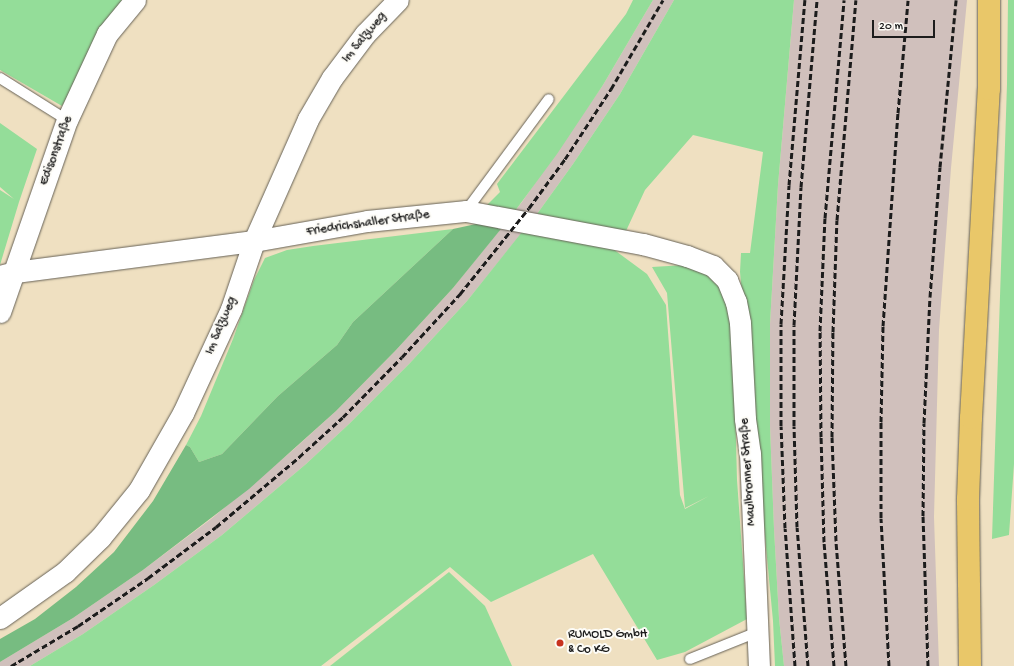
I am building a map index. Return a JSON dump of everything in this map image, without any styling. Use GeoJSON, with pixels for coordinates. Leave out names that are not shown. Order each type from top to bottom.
{"type":"FeatureCollection","features":[{"type":"Feature","properties":{"kind":"highway"},"geometry":{"type":"LineString","coordinates":[[970,666],[968,499],[989,89],[989,0]]}},
{"type":"Feature","properties":{"kind":"street","name":"Edisonstraße"},"geometry":{"type":"LineString","coordinates":[[0,312],[7,274],[67,120],[107,34],[135,0]]}},
{"type":"Feature","properties":{"kind":"street","name":"Im Salzweg"},"geometry":{"type":"LineString","coordinates":[[0,618],[65,572],[100,538],[138,490],[183,413],[231,309],[254,241],[308,119],[332,78],[365,34],[398,0]]}},
{"type":"Feature","properties":{"kind":"street","name":"Friedrichshaller Straße"},"geometry":{"type":"LineString","coordinates":[[7,274],[254,241],[368,221],[466,211],[643,244],[687,256],[713,266],[726,280]]}},
{"type":"Feature","properties":{"kind":"street","name":"Maulbronner Straße"},"geometry":{"type":"LineString","coordinates":[[726,280],[736,302],[740,323],[745,419],[750,453],[759,666]]}},
{"type":"Feature","properties":{"kind":"lane"},"geometry":{"type":"LineString","coordinates":[[0,78],[67,120]]}},
{"type":"Feature","properties":{"kind":"lane"},"geometry":{"type":"LineString","coordinates":[[466,211],[549,99]]}},
{"type":"Feature","properties":{"kind":"lane"},"geometry":{"type":"LineString","coordinates":[[690,659],[757,632]]}},
{"type":"Feature","properties":{"kind":"shaded area"},"geometry":{"type":"Polygon","coordinates":[[[653,0],[674,0],[620,94],[537,214],[467,301],[410,363],[349,424],[306,464],[222,535],[154,585],[83,634],[30,666],[0,666],[0,662],[73,618],[143,570],[211,519],[293,450],[336,411],[396,350],[453,288],[522,202],[603,85],[653,0]]]}},
{"type":"Feature","properties":{"kind":"shaded area"},"geometry":{"type":"Polygon","coordinates":[[[794,0],[967,0],[951,168],[939,330],[934,517],[939,666],[784,666],[779,618],[774,529],[770,426],[770,324],[778,185],[794,0]]]}},
{"type":"Feature","properties":{"kind":"green space"},"geometry":{"type":"Polygon","coordinates":[[[0,0],[122,0],[62,106],[0,70],[0,0]]]}},
{"type":"Feature","properties":{"kind":"green space"},"geometry":{"type":"Polygon","coordinates":[[[633,0],[653,0],[603,85],[557,154],[515,211],[487,205],[500,192],[497,184],[626,14],[633,0]]]}},
{"type":"Feature","properties":{"kind":"green space"},"geometry":{"type":"Polygon","coordinates":[[[674,0],[794,0],[778,185],[770,324],[770,426],[774,529],[779,618],[784,666],[775,666],[773,621],[740,272],[741,253],[750,253],[763,152],[693,135],[645,190],[626,231],[537,214],[620,94],[674,0]]]}},
{"type":"Feature","properties":{"kind":"green space"},"geometry":{"type":"Polygon","coordinates":[[[1008,0],[1014,0],[1014,464],[1009,535],[992,539],[1007,84],[1008,0]]]}},
{"type":"Feature","properties":{"kind":"green space"},"geometry":{"type":"Polygon","coordinates":[[[0,123],[37,149],[0,265],[0,190],[14,199],[0,187],[0,123]]]}},
{"type":"Feature","properties":{"kind":"green space"},"geometry":{"type":"Polygon","coordinates":[[[476,224],[505,224],[453,288],[396,350],[336,411],[249,489],[143,570],[73,618],[0,662],[0,639],[35,619],[76,587],[114,552],[153,501],[186,445],[190,447],[199,462],[222,454],[278,396],[337,345],[353,322],[453,229],[476,224]]]}},
{"type":"Feature","properties":{"kind":"green space"},"geometry":{"type":"Polygon","coordinates":[[[453,229],[353,322],[337,345],[278,396],[222,454],[199,462],[190,447],[186,445],[201,416],[233,339],[254,280],[265,258],[287,250],[453,229]]]}},
{"type":"Feature","properties":{"kind":"green space"},"geometry":{"type":"Polygon","coordinates":[[[522,232],[613,249],[647,274],[666,305],[680,495],[685,509],[709,496],[685,508],[667,293],[652,267],[685,265],[707,275],[720,288],[729,304],[733,324],[737,480],[747,619],[685,652],[657,660],[593,554],[491,602],[450,567],[321,666],[30,666],[83,634],[154,585],[222,535],[306,464],[349,424],[410,363],[467,301],[522,232]]]}},
{"type":"Feature","properties":{"kind":"green space"},"geometry":{"type":"Polygon","coordinates":[[[449,572],[485,606],[512,666],[330,666],[449,572]]]}},
{"type":"Feature","properties":{"kind":"railway"},"geometry":{"type":"LineString","coordinates":[[11,666],[78,626],[148,578],[216,527],[299,457],[343,417],[402,357],[460,294],[529,208],[565,159],[611,89],[663,0]]}},
{"type":"Feature","properties":{"kind":"railway"},"geometry":{"type":"LineString","coordinates":[[795,666],[785,528],[781,426],[781,324],[789,185],[805,0]]}},
{"type":"Feature","properties":{"kind":"railway"},"geometry":{"type":"LineString","coordinates":[[808,666],[797,527],[794,426],[794,325],[801,187],[817,0]]}},
{"type":"Feature","properties":{"kind":"railway"},"geometry":{"type":"LineString","coordinates":[[834,666],[824,542],[820,331],[825,218],[844,0]]}},
{"type":"Feature","properties":{"kind":"railway"},"geometry":{"type":"LineString","coordinates":[[846,666],[836,541],[832,437],[833,332],[837,220],[856,0]]}},
{"type":"Feature","properties":{"kind":"railway"},"geometry":{"type":"LineString","coordinates":[[889,666],[881,518],[883,326],[898,113],[908,0]]}},
{"type":"Feature","properties":{"kind":"railway"},"geometry":{"type":"LineString","coordinates":[[928,666],[923,516],[924,423],[930,297],[940,167],[956,0]]}},
{"type":"Feature","properties":{"kind":"place","name":"RUMOLD GmbH & Co KG"},"geometry":{"type":"Point","coordinates":[560,643]}}]}
